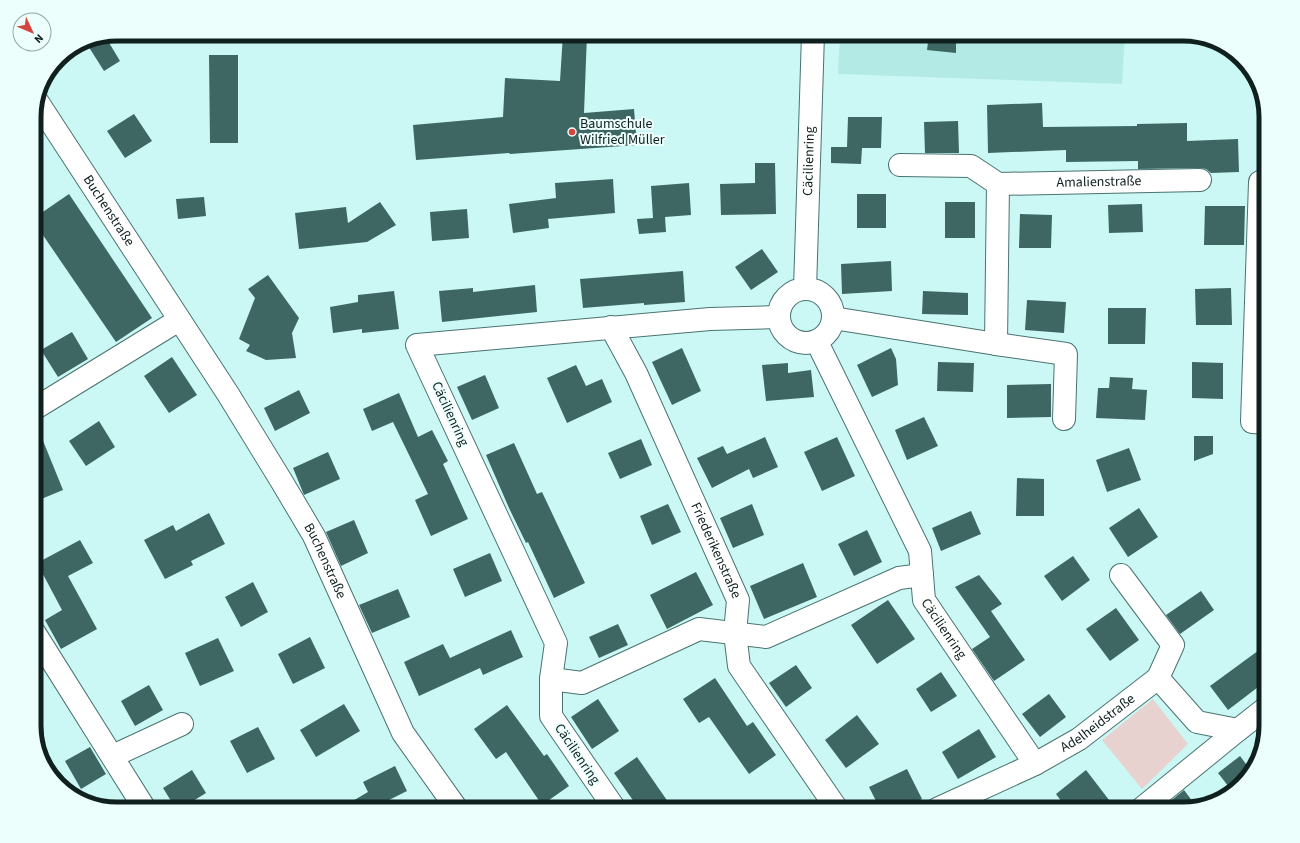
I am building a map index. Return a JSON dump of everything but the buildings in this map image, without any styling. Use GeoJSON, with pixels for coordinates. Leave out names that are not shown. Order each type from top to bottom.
{"type":"FeatureCollection","features":[{"type":"Feature","properties":{"kind":"street","name":"Cäcilienring"},"geometry":{"type":"LineString","coordinates":[[805,289],[813,41]]}},
{"type":"Feature","properties":{"kind":"street","name":"Buchenstraße"},"geometry":{"type":"LineString","coordinates":[[42,109],[228,394],[314,536],[403,733],[452,802]]}},
{"type":"Feature","properties":{"kind":"street"},"geometry":{"type":"LineString","coordinates":[[900,165],[971,166],[998,184],[996,344]]}},
{"type":"Feature","properties":{"kind":"street","name":"Amalienstraße"},"geometry":{"type":"LineString","coordinates":[[998,184],[1200,180]]}},
{"type":"Feature","properties":{"kind":"street"},"geometry":{"type":"LineString","coordinates":[[805,289],[819,292],[830,303],[833,311],[833,318],[828,332],[817,342],[808,344],[799,343],[784,333],[780,326],[778,317],[780,306],[786,298],[795,292],[805,289]]}},
{"type":"Feature","properties":{"kind":"street","name":"Cäcilienring"},"geometry":{"type":"LineString","coordinates":[[610,802],[551,716],[551,679],[556,643],[417,345],[710,319],[778,317]]}},
{"type":"Feature","properties":{"kind":"street"},"geometry":{"type":"LineString","coordinates":[[833,318],[1066,354],[1064,419]]}},
{"type":"Feature","properties":{"kind":"street"},"geometry":{"type":"LineString","coordinates":[[41,405],[179,320]]}},
{"type":"Feature","properties":{"kind":"street","name":"Friederikenstraße"},"geometry":{"type":"LineString","coordinates":[[611,328],[636,373],[738,600],[735,633],[739,666],[832,802]]}},
{"type":"Feature","properties":{"kind":"street","name":"Cäcilienring"},"geometry":{"type":"LineString","coordinates":[[817,342],[920,551],[924,600],[1035,764]]}},
{"type":"Feature","properties":{"kind":"street","name":"Adelheidstraße"},"geometry":{"type":"LineString","coordinates":[[1035,764],[1080,739],[1158,678],[1173,644],[1122,574]]}},
{"type":"Feature","properties":{"kind":"street"},"geometry":{"type":"LineString","coordinates":[[551,679],[582,683],[699,629],[766,637],[899,578],[922,575]]}},
{"type":"Feature","properties":{"kind":"street"},"geometry":{"type":"LineString","coordinates":[[41,643],[141,802]]}},
{"type":"Feature","properties":{"kind":"street"},"geometry":{"type":"LineString","coordinates":[[1158,678],[1197,722],[1238,730]]}},
{"type":"Feature","properties":{"kind":"street"},"geometry":{"type":"LineString","coordinates":[[1150,802],[1259,714]]}},
{"type":"Feature","properties":{"kind":"street"},"geometry":{"type":"LineString","coordinates":[[113,756],[182,724]]}},
{"type":"Feature","properties":{"kind":"street"},"geometry":{"type":"LineString","coordinates":[[952,802],[1035,764]]}},
{"type":"Feature","properties":{"kind":"shaded area"},"geometry":{"type":"Polygon","coordinates":[[[840,41],[1125,41],[1122,84],[838,74],[840,41]]]}},
{"type":"Feature","properties":{"kind":"shaded area"},"geometry":{"type":"Polygon","coordinates":[[[1153,699],[1188,744],[1142,789],[1102,740],[1153,699]]]}},
{"type":"Feature","properties":{"kind":"place","name":"Baumschule Wilfried Müller"},"geometry":{"type":"Point","coordinates":[572,132]}}]}
